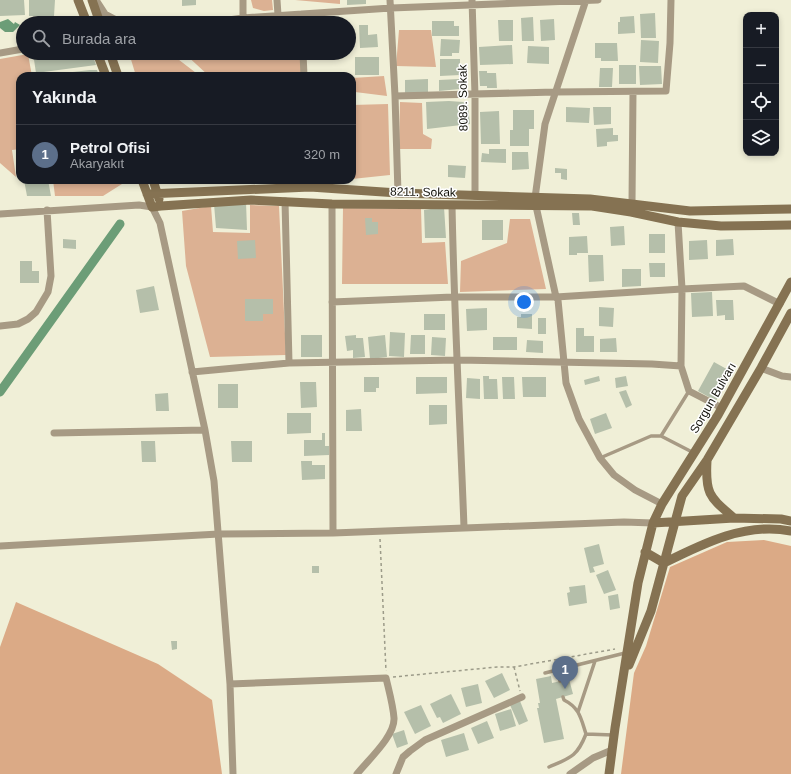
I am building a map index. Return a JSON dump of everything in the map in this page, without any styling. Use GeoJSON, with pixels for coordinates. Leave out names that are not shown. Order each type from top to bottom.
{"type":"FeatureCollection","features":[{"type":"Feature","properties":{"kind":"street"},"geometry":{"type":"LineString","coordinates":[[78,0],[84,16]]}},
{"type":"Feature","properties":{"kind":"street"},"geometry":{"type":"LineString","coordinates":[[92,0],[98,16]]}},
{"type":"Feature","properties":{"kind":"street"},"geometry":{"type":"LineString","coordinates":[[96,0],[105,14],[109,16]]}},
{"type":"Feature","properties":{"kind":"street"},"geometry":{"type":"LineString","coordinates":[[243,0],[243,16]]}},
{"type":"Feature","properties":{"kind":"street"},"geometry":{"type":"LineString","coordinates":[[277,0],[278,15]]}},
{"type":"Feature","properties":{"kind":"street"},"geometry":{"type":"LineString","coordinates":[[266,16],[302,14],[390,4],[598,0]]}},
{"type":"Feature","properties":{"kind":"street"},"geometry":{"type":"LineString","coordinates":[[395,96],[666,91],[670,43],[671,0]]}},
{"type":"Feature","properties":{"kind":"street"},"geometry":{"type":"LineString","coordinates":[[586,1],[545,124],[536,202],[556,297],[558,300],[566,383],[579,418],[600,458],[614,475],[635,490],[662,504]]}},
{"type":"Feature","properties":{"kind":"street","name":"8089. Sokak"},"geometry":{"type":"LineString","coordinates":[[472,2],[475,95],[475,196]]}},
{"type":"Feature","properties":{"kind":"street"},"geometry":{"type":"LineString","coordinates":[[390,4],[398,193]]}},
{"type":"Feature","properties":{"kind":"street"},"geometry":{"type":"LineString","coordinates":[[0,53],[16,50]]}},
{"type":"Feature","properties":{"kind":"street"},"geometry":{"type":"LineString","coordinates":[[100,60],[104,72]]}},
{"type":"Feature","properties":{"kind":"street"},"geometry":{"type":"LineString","coordinates":[[112,60],[117,72]]}},
{"type":"Feature","properties":{"kind":"street"},"geometry":{"type":"LineString","coordinates":[[303,60],[304,72]]}},
{"type":"Feature","properties":{"kind":"street"},"geometry":{"type":"LineString","coordinates":[[632,204],[633,92]]}},
{"type":"Feature","properties":{"kind":"street"},"geometry":{"type":"LineString","coordinates":[[143,184],[147,194],[156,206]]}},
{"type":"Feature","properties":{"kind":"street"},"geometry":{"type":"LineString","coordinates":[[154,184],[157,193],[156,206],[205,430],[214,481],[230,684],[233,774]]}},
{"type":"Feature","properties":{"kind":"street"},"geometry":{"type":"LineString","coordinates":[[139,205],[147,194],[295,184]]}},
{"type":"Feature","properties":{"kind":"street"},"geometry":{"type":"LineString","coordinates":[[319,184],[398,193],[475,196],[536,202],[590,199],[690,211],[791,209]]}},
{"type":"Feature","properties":{"kind":"street","name":"8211. Sokak"},"geometry":{"type":"LineString","coordinates":[[156,206],[251,200],[332,204],[452,205],[536,202],[592,206],[631,212],[678,222],[721,226],[791,225]]}},
{"type":"Feature","properties":{"kind":"street"},"geometry":{"type":"LineString","coordinates":[[285,201],[289,363]]}},
{"type":"Feature","properties":{"kind":"street"},"geometry":{"type":"LineString","coordinates":[[332,204],[333,533]]}},
{"type":"Feature","properties":{"kind":"street"},"geometry":{"type":"LineString","coordinates":[[0,214],[139,205],[156,206]]}},
{"type":"Feature","properties":{"kind":"street"},"geometry":{"type":"LineString","coordinates":[[452,205],[453,297],[458,360],[464,527]]}},
{"type":"Feature","properties":{"kind":"street"},"geometry":{"type":"LineString","coordinates":[[0,326],[12,325],[28,319],[36,312],[48,292],[51,276],[47,210]]}},
{"type":"Feature","properties":{"kind":"street"},"geometry":{"type":"LineString","coordinates":[[678,222],[682,288],[682,366],[689,391],[722,408]]}},
{"type":"Feature","properties":{"kind":"street","name":"Sorgun Bulvarı"},"geometry":{"type":"LineString","coordinates":[[623,680],[638,583],[653,523],[662,504],[695,454],[722,408],[791,282]]}},
{"type":"Feature","properties":{"kind":"street"},"geometry":{"type":"LineString","coordinates":[[332,302],[453,297],[556,297],[682,288],[744,286],[780,304]]}},
{"type":"Feature","properties":{"kind":"street"},"geometry":{"type":"LineString","coordinates":[[609,774],[623,680],[651,611],[674,521],[682,496],[707,460],[762,368],[791,313]]}},
{"type":"Feature","properties":{"kind":"street"},"geometry":{"type":"LineString","coordinates":[[192,372],[289,363],[458,360],[682,366]]}},
{"type":"Feature","properties":{"kind":"street"},"geometry":{"type":"LineString","coordinates":[[762,368],[782,376],[791,377]]}},
{"type":"Feature","properties":{"kind":"street"},"geometry":{"type":"LineString","coordinates":[[54,433],[205,430]]}},
{"type":"Feature","properties":{"kind":"street"},"geometry":{"type":"LineString","coordinates":[[707,460],[706,480],[709,492],[715,502],[734,518]]}},
{"type":"Feature","properties":{"kind":"street"},"geometry":{"type":"LineString","coordinates":[[781,519],[791,515]]}},
{"type":"Feature","properties":{"kind":"street"},"geometry":{"type":"LineString","coordinates":[[0,546],[219,534],[333,533],[464,527],[624,522],[653,523],[734,518],[781,519],[791,521]]}},
{"type":"Feature","properties":{"kind":"street"},"geometry":{"type":"LineString","coordinates":[[664,563],[705,544],[739,532],[757,529],[791,531]]}},
{"type":"Feature","properties":{"kind":"street"},"geometry":{"type":"LineString","coordinates":[[645,552],[664,563]]}},
{"type":"Feature","properties":{"kind":"street"},"geometry":{"type":"LineString","coordinates":[[230,684],[386,678],[394,717],[392,730],[357,774]]}},
{"type":"Feature","properties":{"kind":"street"},"geometry":{"type":"LineString","coordinates":[[396,774],[403,758],[426,740],[522,697]]}},
{"type":"Feature","properties":{"kind":"street"},"geometry":{"type":"LineString","coordinates":[[570,774],[593,758],[612,750]]}},
{"type":"Feature","properties":{"kind":"lane"},"geometry":{"type":"LineString","coordinates":[[661,436],[689,391]]}},
{"type":"Feature","properties":{"kind":"lane"},"geometry":{"type":"LineString","coordinates":[[600,458],[651,436],[661,436],[695,454]]}},
{"type":"Feature","properties":{"kind":"lane"},"geometry":{"type":"LineString","coordinates":[[544,673],[594,661],[628,650]]}},
{"type":"Feature","properties":{"kind":"lane"},"geometry":{"type":"LineString","coordinates":[[578,712],[594,661]]}},
{"type":"Feature","properties":{"kind":"lane"},"geometry":{"type":"LineString","coordinates":[[557,670],[560,681]]}},
{"type":"Feature","properties":{"kind":"lane"},"geometry":{"type":"LineString","coordinates":[[549,767],[571,758],[580,747],[586,734],[578,712],[570,703],[564,700],[563,697]]}},
{"type":"Feature","properties":{"kind":"lane"},"geometry":{"type":"LineString","coordinates":[[586,734],[614,735]]}},
{"type":"Feature","properties":{"kind":"path"},"geometry":{"type":"LineString","coordinates":[[379,531],[386,678],[497,667],[514,667],[628,650]]}},
{"type":"Feature","properties":{"kind":"path"},"geometry":{"type":"LineString","coordinates":[[514,667],[522,697]]}},
{"type":"Feature","properties":{"kind":"shaded area"},"geometry":{"type":"Polygon","coordinates":[[[251,0],[272,0],[273,10],[264,11],[253,8],[251,0]]]}},
{"type":"Feature","properties":{"kind":"shaded area"},"geometry":{"type":"Polygon","coordinates":[[[295,0],[340,0],[340,4],[295,0]]]}},
{"type":"Feature","properties":{"kind":"shaded area"},"geometry":{"type":"Polygon","coordinates":[[[299,14],[299,16],[282,16],[299,14]]]}},
{"type":"Feature","properties":{"kind":"shaded area"},"geometry":{"type":"Polygon","coordinates":[[[8,19],[14,24],[15,22],[16,29],[13,32],[5,32],[0,28],[0,22],[8,19]]]}},
{"type":"Feature","properties":{"kind":"shaded area"},"geometry":{"type":"Polygon","coordinates":[[[399,30],[431,30],[436,67],[396,66],[399,30]]]}},
{"type":"Feature","properties":{"kind":"shaded area"},"geometry":{"type":"Polygon","coordinates":[[[16,56],[16,60],[29,60],[31,72],[16,72],[16,150],[12,150],[16,177],[0,163],[0,59],[16,56]]]}},
{"type":"Feature","properties":{"kind":"shaded area"},"geometry":{"type":"Polygon","coordinates":[[[131,60],[179,60],[195,72],[135,72],[131,60]]]}},
{"type":"Feature","properties":{"kind":"shaded area"},"geometry":{"type":"Polygon","coordinates":[[[192,60],[301,60],[302,72],[205,72],[192,60]]]}},
{"type":"Feature","properties":{"kind":"shaded area"},"geometry":{"type":"Polygon","coordinates":[[[384,76],[387,96],[356,92],[356,78],[384,76]]]}},
{"type":"Feature","properties":{"kind":"shaded area"},"geometry":{"type":"Polygon","coordinates":[[[400,102],[422,103],[423,134],[432,139],[431,149],[399,149],[400,102]]]}},
{"type":"Feature","properties":{"kind":"shaded area"},"geometry":{"type":"Polygon","coordinates":[[[388,104],[390,175],[356,179],[356,105],[388,104]]]}},
{"type":"Feature","properties":{"kind":"shaded area"},"geometry":{"type":"Polygon","coordinates":[[[54,184],[122,184],[103,196],[55,196],[54,184]]]}},
{"type":"Feature","properties":{"kind":"shaded area"},"geometry":{"type":"Polygon","coordinates":[[[250,205],[279,206],[286,355],[210,357],[186,266],[182,211],[211,206],[213,232],[250,233],[250,205]]]}},
{"type":"Feature","properties":{"kind":"shaded area"},"geometry":{"type":"Polygon","coordinates":[[[343,208],[421,209],[422,243],[445,242],[448,284],[342,284],[343,208]]]}},
{"type":"Feature","properties":{"kind":"shaded area"},"geometry":{"type":"Polygon","coordinates":[[[510,219],[530,219],[546,289],[460,292],[461,261],[507,243],[510,219]]]}},
{"type":"Feature","properties":{"kind":"shaded area"},"geometry":{"type":"Polygon","coordinates":[[[764,540],[791,546],[791,774],[621,774],[634,673],[646,646],[670,567],[727,542],[764,540]]]}},
{"type":"Feature","properties":{"kind":"shaded area"},"geometry":{"type":"Polygon","coordinates":[[[16,602],[158,664],[212,700],[222,774],[0,774],[0,647],[16,602]]]}},
{"type":"Feature","properties":{"kind":"building"},"geometry":{"type":"Polygon","coordinates":[[[0,0],[24,0],[25,15],[0,16],[0,0]]]}},
{"type":"Feature","properties":{"kind":"building"},"geometry":{"type":"Polygon","coordinates":[[[29,0],[55,0],[54,16],[29,16],[29,0]]]}},
{"type":"Feature","properties":{"kind":"building"},"geometry":{"type":"Polygon","coordinates":[[[182,0],[196,0],[196,5],[182,6],[182,0]]]}},
{"type":"Feature","properties":{"kind":"building"},"geometry":{"type":"Polygon","coordinates":[[[347,0],[366,0],[366,4],[347,5],[347,0]]]}},
{"type":"Feature","properties":{"kind":"building"},"geometry":{"type":"Polygon","coordinates":[[[655,13],[656,38],[641,38],[640,14],[655,13]]]}},
{"type":"Feature","properties":{"kind":"building"},"geometry":{"type":"Polygon","coordinates":[[[634,16],[635,33],[618,34],[618,22],[620,22],[620,17],[634,16]]]}},
{"type":"Feature","properties":{"kind":"building"},"geometry":{"type":"Polygon","coordinates":[[[533,17],[534,41],[522,41],[521,18],[533,17]]]}},
{"type":"Feature","properties":{"kind":"building"},"geometry":{"type":"Polygon","coordinates":[[[554,19],[555,40],[541,41],[540,20],[554,19]]]}},
{"type":"Feature","properties":{"kind":"building"},"geometry":{"type":"Polygon","coordinates":[[[498,20],[513,20],[513,41],[499,41],[498,20]]]}},
{"type":"Feature","properties":{"kind":"building"},"geometry":{"type":"Polygon","coordinates":[[[432,21],[454,21],[454,26],[459,26],[459,36],[432,36],[432,21]]]}},
{"type":"Feature","properties":{"kind":"building"},"geometry":{"type":"Polygon","coordinates":[[[359,25],[368,25],[368,35],[377,34],[378,47],[360,48],[359,25]]]}},
{"type":"Feature","properties":{"kind":"building"},"geometry":{"type":"Polygon","coordinates":[[[441,39],[460,40],[459,53],[452,53],[452,56],[440,56],[441,39]]]}},
{"type":"Feature","properties":{"kind":"building"},"geometry":{"type":"Polygon","coordinates":[[[641,40],[659,41],[658,63],[640,62],[641,40]]]}},
{"type":"Feature","properties":{"kind":"building"},"geometry":{"type":"Polygon","coordinates":[[[595,43],[617,43],[618,61],[601,61],[601,58],[595,58],[595,43]]]}},
{"type":"Feature","properties":{"kind":"building"},"geometry":{"type":"Polygon","coordinates":[[[512,45],[513,64],[480,65],[479,47],[512,45]]]}},
{"type":"Feature","properties":{"kind":"building"},"geometry":{"type":"Polygon","coordinates":[[[528,46],[549,47],[549,64],[527,63],[528,46]]]}},
{"type":"Feature","properties":{"kind":"building"},"geometry":{"type":"Polygon","coordinates":[[[356,57],[379,57],[379,75],[356,75],[356,57]]]}},
{"type":"Feature","properties":{"kind":"building"},"geometry":{"type":"Polygon","coordinates":[[[440,59],[460,59],[460,75],[440,76],[440,59]]]}},
{"type":"Feature","properties":{"kind":"building"},"geometry":{"type":"Polygon","coordinates":[[[34,60],[94,60],[96,65],[44,72],[36,72],[34,60]]]}},
{"type":"Feature","properties":{"kind":"building"},"geometry":{"type":"Polygon","coordinates":[[[619,65],[636,65],[636,84],[619,84],[619,65]]]}},
{"type":"Feature","properties":{"kind":"building"},"geometry":{"type":"Polygon","coordinates":[[[639,66],[661,66],[662,84],[640,85],[639,66]]]}},
{"type":"Feature","properties":{"kind":"building"},"geometry":{"type":"Polygon","coordinates":[[[600,68],[613,68],[612,87],[599,87],[600,68]]]}},
{"type":"Feature","properties":{"kind":"building"},"geometry":{"type":"Polygon","coordinates":[[[97,70],[98,72],[73,72],[97,70]]]}},
{"type":"Feature","properties":{"kind":"building"},"geometry":{"type":"Polygon","coordinates":[[[479,71],[496,73],[497,88],[480,86],[479,71]]]}},
{"type":"Feature","properties":{"kind":"building"},"geometry":{"type":"Polygon","coordinates":[[[428,79],[428,93],[405,93],[405,80],[428,79]]]}},
{"type":"Feature","properties":{"kind":"building"},"geometry":{"type":"Polygon","coordinates":[[[459,79],[460,89],[439,91],[439,80],[459,79]]]}},
{"type":"Feature","properties":{"kind":"building"},"geometry":{"type":"Polygon","coordinates":[[[426,102],[463,102],[468,105],[470,124],[427,129],[426,102]]]}},
{"type":"Feature","properties":{"kind":"building"},"geometry":{"type":"Polygon","coordinates":[[[566,107],[590,108],[589,123],[566,122],[566,107]]]}},
{"type":"Feature","properties":{"kind":"building"},"geometry":{"type":"Polygon","coordinates":[[[593,107],[611,107],[611,124],[594,125],[593,107]]]}},
{"type":"Feature","properties":{"kind":"building"},"geometry":{"type":"Polygon","coordinates":[[[513,110],[534,110],[534,129],[529,129],[529,146],[510,146],[510,130],[513,130],[513,110]]]}},
{"type":"Feature","properties":{"kind":"building"},"geometry":{"type":"Polygon","coordinates":[[[499,111],[500,144],[481,144],[480,112],[499,111]]]}},
{"type":"Feature","properties":{"kind":"building"},"geometry":{"type":"Polygon","coordinates":[[[613,128],[613,135],[618,135],[618,141],[607,142],[607,146],[597,147],[596,129],[613,128]]]}},
{"type":"Feature","properties":{"kind":"building"},"geometry":{"type":"Polygon","coordinates":[[[489,149],[506,149],[506,163],[481,162],[482,153],[489,154],[489,149]]]}},
{"type":"Feature","properties":{"kind":"building"},"geometry":{"type":"Polygon","coordinates":[[[512,152],[528,152],[529,169],[512,170],[512,152]]]}},
{"type":"Feature","properties":{"kind":"building"},"geometry":{"type":"Polygon","coordinates":[[[448,165],[466,166],[465,178],[448,177],[448,165]]]}},
{"type":"Feature","properties":{"kind":"building"},"geometry":{"type":"Polygon","coordinates":[[[555,168],[567,169],[567,180],[561,179],[561,173],[555,173],[555,168]]]}},
{"type":"Feature","properties":{"kind":"building"},"geometry":{"type":"Polygon","coordinates":[[[25,184],[49,184],[51,196],[27,196],[25,184]]]}},
{"type":"Feature","properties":{"kind":"building"},"geometry":{"type":"Polygon","coordinates":[[[246,202],[247,230],[216,228],[214,204],[246,202]]]}},
{"type":"Feature","properties":{"kind":"building"},"geometry":{"type":"Polygon","coordinates":[[[444,207],[446,238],[425,238],[424,210],[444,207]]]}},
{"type":"Feature","properties":{"kind":"building"},"geometry":{"type":"Polygon","coordinates":[[[572,213],[579,213],[580,225],[573,225],[572,213]]]}},
{"type":"Feature","properties":{"kind":"building"},"geometry":{"type":"Polygon","coordinates":[[[365,218],[372,218],[372,222],[378,222],[378,234],[366,235],[365,218]]]}},
{"type":"Feature","properties":{"kind":"building"},"geometry":{"type":"Polygon","coordinates":[[[482,220],[503,220],[503,240],[482,240],[482,220]]]}},
{"type":"Feature","properties":{"kind":"building"},"geometry":{"type":"Polygon","coordinates":[[[624,226],[625,245],[611,246],[610,227],[624,226]]]}},
{"type":"Feature","properties":{"kind":"building"},"geometry":{"type":"Polygon","coordinates":[[[649,234],[665,234],[665,253],[649,253],[649,234]]]}},
{"type":"Feature","properties":{"kind":"building"},"geometry":{"type":"Polygon","coordinates":[[[587,236],[588,253],[569,255],[569,237],[587,236]]]}},
{"type":"Feature","properties":{"kind":"building"},"geometry":{"type":"Polygon","coordinates":[[[63,239],[76,240],[76,249],[63,248],[63,239]]]}},
{"type":"Feature","properties":{"kind":"building"},"geometry":{"type":"Polygon","coordinates":[[[733,239],[734,255],[716,256],[716,240],[733,239]]]}},
{"type":"Feature","properties":{"kind":"building"},"geometry":{"type":"Polygon","coordinates":[[[255,240],[256,258],[238,259],[237,241],[255,240]]]}},
{"type":"Feature","properties":{"kind":"building"},"geometry":{"type":"Polygon","coordinates":[[[707,240],[708,259],[689,260],[689,241],[707,240]]]}},
{"type":"Feature","properties":{"kind":"building"},"geometry":{"type":"Polygon","coordinates":[[[588,255],[603,255],[604,281],[589,282],[588,255]]]}},
{"type":"Feature","properties":{"kind":"building"},"geometry":{"type":"Polygon","coordinates":[[[20,261],[32,261],[32,271],[39,271],[39,283],[20,283],[20,261]]]}},
{"type":"Feature","properties":{"kind":"building"},"geometry":{"type":"Polygon","coordinates":[[[649,263],[665,263],[665,277],[650,277],[649,263]]]}},
{"type":"Feature","properties":{"kind":"building"},"geometry":{"type":"Polygon","coordinates":[[[622,269],[641,269],[641,286],[622,287],[622,269]]]}},
{"type":"Feature","properties":{"kind":"building"},"geometry":{"type":"Polygon","coordinates":[[[154,286],[159,310],[140,313],[136,290],[154,286]]]}},
{"type":"Feature","properties":{"kind":"building"},"geometry":{"type":"Polygon","coordinates":[[[712,292],[713,316],[692,317],[691,293],[712,292]]]}},
{"type":"Feature","properties":{"kind":"building"},"geometry":{"type":"Polygon","coordinates":[[[245,299],[273,299],[273,314],[263,314],[263,321],[245,321],[245,299]]]}},
{"type":"Feature","properties":{"kind":"building"},"geometry":{"type":"Polygon","coordinates":[[[716,300],[733,300],[734,320],[725,320],[725,315],[717,316],[716,300]]]}},
{"type":"Feature","properties":{"kind":"building"},"geometry":{"type":"Polygon","coordinates":[[[599,307],[614,308],[613,327],[599,326],[599,307]]]}},
{"type":"Feature","properties":{"kind":"building"},"geometry":{"type":"Polygon","coordinates":[[[487,308],[487,330],[467,331],[466,309],[487,308]]]}},
{"type":"Feature","properties":{"kind":"building"},"geometry":{"type":"Polygon","coordinates":[[[424,314],[445,314],[445,330],[424,330],[424,314]]]}},
{"type":"Feature","properties":{"kind":"building"},"geometry":{"type":"Polygon","coordinates":[[[521,314],[532,314],[532,329],[517,328],[517,317],[521,317],[521,314]]]}},
{"type":"Feature","properties":{"kind":"building"},"geometry":{"type":"Polygon","coordinates":[[[538,318],[546,318],[546,334],[538,334],[538,318]]]}},
{"type":"Feature","properties":{"kind":"building"},"geometry":{"type":"Polygon","coordinates":[[[576,328],[584,328],[584,336],[594,336],[594,352],[576,352],[576,328]]]}},
{"type":"Feature","properties":{"kind":"building"},"geometry":{"type":"Polygon","coordinates":[[[390,332],[405,333],[404,357],[389,356],[390,332]]]}},
{"type":"Feature","properties":{"kind":"building"},"geometry":{"type":"Polygon","coordinates":[[[301,335],[322,335],[322,357],[301,357],[301,335]]]}},
{"type":"Feature","properties":{"kind":"building"},"geometry":{"type":"Polygon","coordinates":[[[356,335],[356,338],[363,338],[365,357],[353,358],[353,350],[347,351],[345,336],[356,335]]]}},
{"type":"Feature","properties":{"kind":"building"},"geometry":{"type":"Polygon","coordinates":[[[385,335],[387,357],[370,359],[368,337],[385,335]]]}},
{"type":"Feature","properties":{"kind":"building"},"geometry":{"type":"Polygon","coordinates":[[[411,335],[425,335],[425,354],[410,354],[411,335]]]}},
{"type":"Feature","properties":{"kind":"building"},"geometry":{"type":"Polygon","coordinates":[[[432,337],[446,338],[445,356],[431,355],[432,337]]]}},
{"type":"Feature","properties":{"kind":"building"},"geometry":{"type":"Polygon","coordinates":[[[493,337],[517,337],[517,350],[493,350],[493,337]]]}},
{"type":"Feature","properties":{"kind":"building"},"geometry":{"type":"Polygon","coordinates":[[[616,338],[617,352],[600,352],[600,339],[616,338]]]}},
{"type":"Feature","properties":{"kind":"building"},"geometry":{"type":"Polygon","coordinates":[[[527,340],[543,341],[543,353],[526,352],[527,340]]]}},
{"type":"Feature","properties":{"kind":"building"},"geometry":{"type":"Polygon","coordinates":[[[714,362],[732,372],[716,401],[698,391],[714,362]]]}},
{"type":"Feature","properties":{"kind":"building"},"geometry":{"type":"Polygon","coordinates":[[[483,376],[489,376],[489,379],[497,379],[498,399],[484,399],[483,376]]]}},
{"type":"Feature","properties":{"kind":"building"},"geometry":{"type":"Polygon","coordinates":[[[599,376],[600,381],[585,385],[584,380],[599,376]]]}},
{"type":"Feature","properties":{"kind":"building"},"geometry":{"type":"Polygon","coordinates":[[[626,376],[628,386],[616,388],[615,378],[626,376]]]}},
{"type":"Feature","properties":{"kind":"building"},"geometry":{"type":"Polygon","coordinates":[[[364,377],[379,377],[379,388],[376,388],[376,392],[364,392],[364,377]]]}},
{"type":"Feature","properties":{"kind":"building"},"geometry":{"type":"Polygon","coordinates":[[[416,377],[447,377],[447,393],[416,394],[416,377]]]}},
{"type":"Feature","properties":{"kind":"building"},"geometry":{"type":"Polygon","coordinates":[[[502,377],[514,377],[515,399],[503,399],[502,377]]]}},
{"type":"Feature","properties":{"kind":"building"},"geometry":{"type":"Polygon","coordinates":[[[522,377],[546,377],[546,397],[523,397],[522,377]]]}},
{"type":"Feature","properties":{"kind":"building"},"geometry":{"type":"Polygon","coordinates":[[[467,378],[480,379],[480,399],[466,398],[467,378]]]}},
{"type":"Feature","properties":{"kind":"building"},"geometry":{"type":"Polygon","coordinates":[[[300,382],[316,382],[317,407],[301,408],[300,382]]]}},
{"type":"Feature","properties":{"kind":"building"},"geometry":{"type":"Polygon","coordinates":[[[218,384],[238,384],[238,408],[218,408],[218,384]]]}},
{"type":"Feature","properties":{"kind":"building"},"geometry":{"type":"Polygon","coordinates":[[[626,390],[632,405],[626,408],[619,392],[626,390]]]}},
{"type":"Feature","properties":{"kind":"building"},"geometry":{"type":"Polygon","coordinates":[[[168,393],[169,411],[156,411],[155,394],[168,393]]]}},
{"type":"Feature","properties":{"kind":"building"},"geometry":{"type":"Polygon","coordinates":[[[429,405],[447,405],[447,424],[429,425],[429,405]]]}},
{"type":"Feature","properties":{"kind":"building"},"geometry":{"type":"Polygon","coordinates":[[[361,409],[362,431],[346,431],[346,410],[361,409]]]}},
{"type":"Feature","properties":{"kind":"building"},"geometry":{"type":"Polygon","coordinates":[[[287,413],[311,413],[311,433],[287,434],[287,413]]]}},
{"type":"Feature","properties":{"kind":"building"},"geometry":{"type":"Polygon","coordinates":[[[606,413],[612,428],[595,434],[590,419],[606,413]]]}},
{"type":"Feature","properties":{"kind":"building"},"geometry":{"type":"Polygon","coordinates":[[[322,433],[325,433],[325,446],[329,446],[329,455],[304,456],[304,440],[322,440],[322,433]]]}},
{"type":"Feature","properties":{"kind":"building"},"geometry":{"type":"Polygon","coordinates":[[[141,441],[155,441],[156,462],[142,462],[141,441]]]}},
{"type":"Feature","properties":{"kind":"building"},"geometry":{"type":"Polygon","coordinates":[[[231,441],[252,441],[252,462],[232,462],[231,441]]]}},
{"type":"Feature","properties":{"kind":"building"},"geometry":{"type":"Polygon","coordinates":[[[301,461],[312,461],[312,465],[325,465],[325,479],[302,480],[301,461]]]}},
{"type":"Feature","properties":{"kind":"building"},"geometry":{"type":"Polygon","coordinates":[[[599,544],[604,564],[593,567],[595,572],[590,573],[584,548],[599,544]]]}},
{"type":"Feature","properties":{"kind":"building"},"geometry":{"type":"Polygon","coordinates":[[[312,566],[319,566],[319,573],[312,573],[312,566]]]}},
{"type":"Feature","properties":{"kind":"building"},"geometry":{"type":"Polygon","coordinates":[[[608,570],[616,590],[604,594],[596,575],[608,570]]]}},
{"type":"Feature","properties":{"kind":"building"},"geometry":{"type":"Polygon","coordinates":[[[585,585],[587,603],[569,606],[567,593],[570,592],[569,587],[585,585]]]}},
{"type":"Feature","properties":{"kind":"building"},"geometry":{"type":"Polygon","coordinates":[[[618,594],[620,608],[610,610],[608,596],[618,594]]]}},
{"type":"Feature","properties":{"kind":"building"},"geometry":{"type":"Polygon","coordinates":[[[171,641],[177,641],[177,649],[172,650],[171,641]]]}},
{"type":"Feature","properties":{"kind":"building"},"geometry":{"type":"Polygon","coordinates":[[[502,673],[510,690],[494,698],[485,681],[502,673]]]}},
{"type":"Feature","properties":{"kind":"building"},"geometry":{"type":"Polygon","coordinates":[[[551,676],[552,683],[569,679],[573,694],[556,699],[564,739],[544,743],[537,708],[539,708],[538,703],[540,703],[536,679],[551,676]]]}},
{"type":"Feature","properties":{"kind":"building"},"geometry":{"type":"Polygon","coordinates":[[[478,684],[482,703],[466,707],[461,688],[478,684]]]}},
{"type":"Feature","properties":{"kind":"building"},"geometry":{"type":"Polygon","coordinates":[[[451,694],[461,714],[443,723],[440,717],[437,718],[430,704],[451,694]]]}},
{"type":"Feature","properties":{"kind":"building"},"geometry":{"type":"Polygon","coordinates":[[[520,701],[528,721],[519,725],[510,705],[520,701]]]}},
{"type":"Feature","properties":{"kind":"building"},"geometry":{"type":"Polygon","coordinates":[[[421,705],[431,726],[415,734],[404,712],[421,705]]]}},
{"type":"Feature","properties":{"kind":"building"},"geometry":{"type":"Polygon","coordinates":[[[511,709],[516,726],[500,731],[495,714],[511,709]]]}},
{"type":"Feature","properties":{"kind":"building"},"geometry":{"type":"Polygon","coordinates":[[[487,721],[494,738],[478,744],[471,728],[487,721]]]}},
{"type":"Feature","properties":{"kind":"building"},"geometry":{"type":"Polygon","coordinates":[[[404,730],[408,744],[397,748],[392,734],[404,730]]]}},
{"type":"Feature","properties":{"kind":"building"},"geometry":{"type":"Polygon","coordinates":[[[464,733],[469,750],[446,757],[441,740],[464,733]]]}},
{"type":"Feature","properties":{"kind":"waterway"},"geometry":{"type":"LineString","coordinates":[[0,392],[120,224]]}},
{"type":"Feature","properties":{"kind":"place","name":"Petrol Ofisi"},"geometry":{"type":"Point","coordinates":[565,689]}}]}
